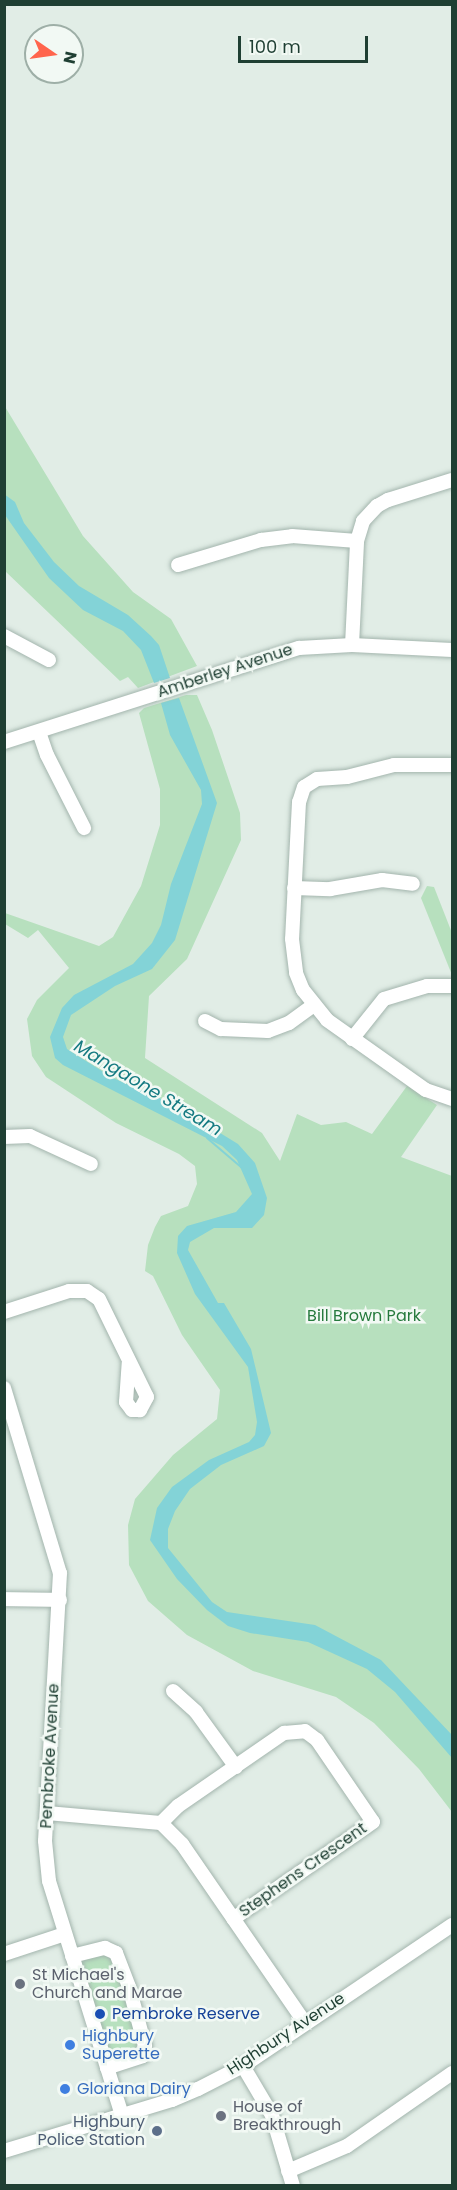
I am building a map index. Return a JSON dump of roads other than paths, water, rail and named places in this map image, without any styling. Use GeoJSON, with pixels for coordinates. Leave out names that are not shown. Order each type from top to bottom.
{"type":"FeatureCollection","features":[{"type":"Feature","properties":{"kind":"street"},"geometry":{"type":"LineString","coordinates":[[352,645],[357,541],[363,521],[376,506],[453,480]]}},
{"type":"Feature","properties":{"kind":"street"},"geometry":{"type":"LineString","coordinates":[[178,565],[261,540],[292,536],[357,541]]}},
{"type":"Feature","properties":{"kind":"street"},"geometry":{"type":"LineString","coordinates":[[4,636],[49,660]]}},
{"type":"Feature","properties":{"kind":"street","name":"Amberley Avenue"},"geometry":{"type":"LineString","coordinates":[[4,742],[299,648],[352,645],[453,650]]}},
{"type":"Feature","properties":{"kind":"street"},"geometry":{"type":"LineString","coordinates":[[39,732],[47,755],[84,828]]}},
{"type":"Feature","properties":{"kind":"street"},"geometry":{"type":"LineString","coordinates":[[453,765],[394,765],[347,777],[317,779],[304,787],[299,802],[292,956],[303,990],[314,1005],[352,1039],[426,1090],[453,1099]]}},
{"type":"Feature","properties":{"kind":"street"},"geometry":{"type":"LineString","coordinates":[[294,888],[330,889],[382,880],[413,884]]}},
{"type":"Feature","properties":{"kind":"street"},"geometry":{"type":"LineString","coordinates":[[352,1039],[384,999],[427,986],[453,986]]}},
{"type":"Feature","properties":{"kind":"street"},"geometry":{"type":"LineString","coordinates":[[205,1021],[221,1029],[267,1031],[289,1023],[314,1005]]}},
{"type":"Feature","properties":{"kind":"street"},"geometry":{"type":"LineString","coordinates":[[4,1137],[30,1137],[91,1164]]}},
{"type":"Feature","properties":{"kind":"street"},"geometry":{"type":"LineString","coordinates":[[4,1312],[69,1292],[87,1291],[99,1299],[129,1363]]}},
{"type":"Feature","properties":{"kind":"street","name":"Pembroke Avenue"},"geometry":{"type":"LineString","coordinates":[[5,1392],[55,1547],[60,1600],[47,1813],[47,1870],[122,2116]]}},
{"type":"Feature","properties":{"kind":"street"},"geometry":{"type":"LineString","coordinates":[[4,1599],[60,1600]]}},
{"type":"Feature","properties":{"kind":"street"},"geometry":{"type":"LineString","coordinates":[[173,1690],[196,1712],[236,1767]]}},
{"type":"Feature","properties":{"kind":"street","name":"Stephens Crescent"},"geometry":{"type":"LineString","coordinates":[[161,1823],[178,1806],[284,1733],[305,1731],[317,1740],[373,1822],[233,1919]]}},
{"type":"Feature","properties":{"kind":"street"},"geometry":{"type":"LineString","coordinates":[[47,1813],[161,1823],[182,1844],[305,2023]]}},
{"type":"Feature","properties":{"kind":"street","name":"Highbury Avenue"},"geometry":{"type":"LineString","coordinates":[[4,2151],[172,2100],[243,2066],[453,1925]]}},
{"type":"Feature","properties":{"kind":"street"},"geometry":{"type":"LineString","coordinates":[[4,1954],[65,1934]]}},
{"type":"Feature","properties":{"kind":"street"},"geometry":{"type":"LineString","coordinates":[[72,1956],[105,1948],[117,1953],[129,1987],[145,2046],[143,2056],[107,2068]]}},
{"type":"Feature","properties":{"kind":"street"},"geometry":{"type":"LineString","coordinates":[[243,2066],[272,2115],[293,2186]]}},
{"type":"Feature","properties":{"kind":"street"},"geometry":{"type":"LineString","coordinates":[[288,2171],[347,2146],[453,2073]]}},
{"type":"Feature","properties":{"kind":"water"},"geometry":{"type":"Polygon","coordinates":[[[4,494],[15,502],[24,523],[54,562],[79,586],[128,615],[151,636],[159,645],[170,678],[154,683],[141,650],[123,631],[83,610],[49,578],[5,515],[4,494]]]}},
{"type":"Feature","properties":{"kind":"water"},"geometry":{"type":"Polygon","coordinates":[[[179,698],[217,803],[175,940],[152,969],[115,986],[71,1015],[63,1037],[67,1049],[113,1078],[173,1104],[238,1144],[255,1163],[267,1198],[264,1215],[252,1228],[214,1228],[190,1242],[188,1250],[218,1303],[224,1303],[251,1349],[271,1433],[264,1446],[221,1465],[190,1489],[175,1511],[168,1529],[168,1548],[212,1602],[227,1612],[315,1625],[381,1660],[452,1735],[452,1758],[395,1692],[367,1669],[308,1642],[250,1633],[228,1626],[207,1610],[177,1579],[150,1540],[157,1508],[172,1487],[209,1460],[249,1442],[255,1435],[257,1422],[248,1367],[195,1294],[177,1253],[178,1236],[187,1226],[236,1212],[252,1194],[237,1160],[222,1146],[63,1065],[55,1058],[50,1037],[62,1008],[74,995],[133,964],[152,943],[161,925],[171,884],[202,804],[201,790],[170,735],[161,703],[179,698]]]}},
{"type":"Feature","properties":{"kind":"waterway","name":"Mangaone Stream"},"geometry":{"type":"LineString","coordinates":[[207,1138],[241,1167]]}},
{"type":"Feature","properties":{"kind":"place","name":"St Michael's Church and Marae"},"geometry":{"type":"Point","coordinates":[20,1984]}},
{"type":"Feature","properties":{"kind":"place","name":"Pembroke Reserve"},"geometry":{"type":"Point","coordinates":[100,2014]}},
{"type":"Feature","properties":{"kind":"place","name":"Highbury Superette"},"geometry":{"type":"Point","coordinates":[70,2045]}},
{"type":"Feature","properties":{"kind":"place","name":"Gloriana Dairy"},"geometry":{"type":"Point","coordinates":[65,2089]}},
{"type":"Feature","properties":{"kind":"place","name":"House of Breakthrough"},"geometry":{"type":"Point","coordinates":[221,2116]}},
{"type":"Feature","properties":{"kind":"place","name":"Highbury Police Station"},"geometry":{"type":"Point","coordinates":[157,2131]}},
{"type":"Feature","properties":{"kind":"park label","name":"Bill Brown Park"},"geometry":{"type":"Point","coordinates":[364,1316]}}]}
